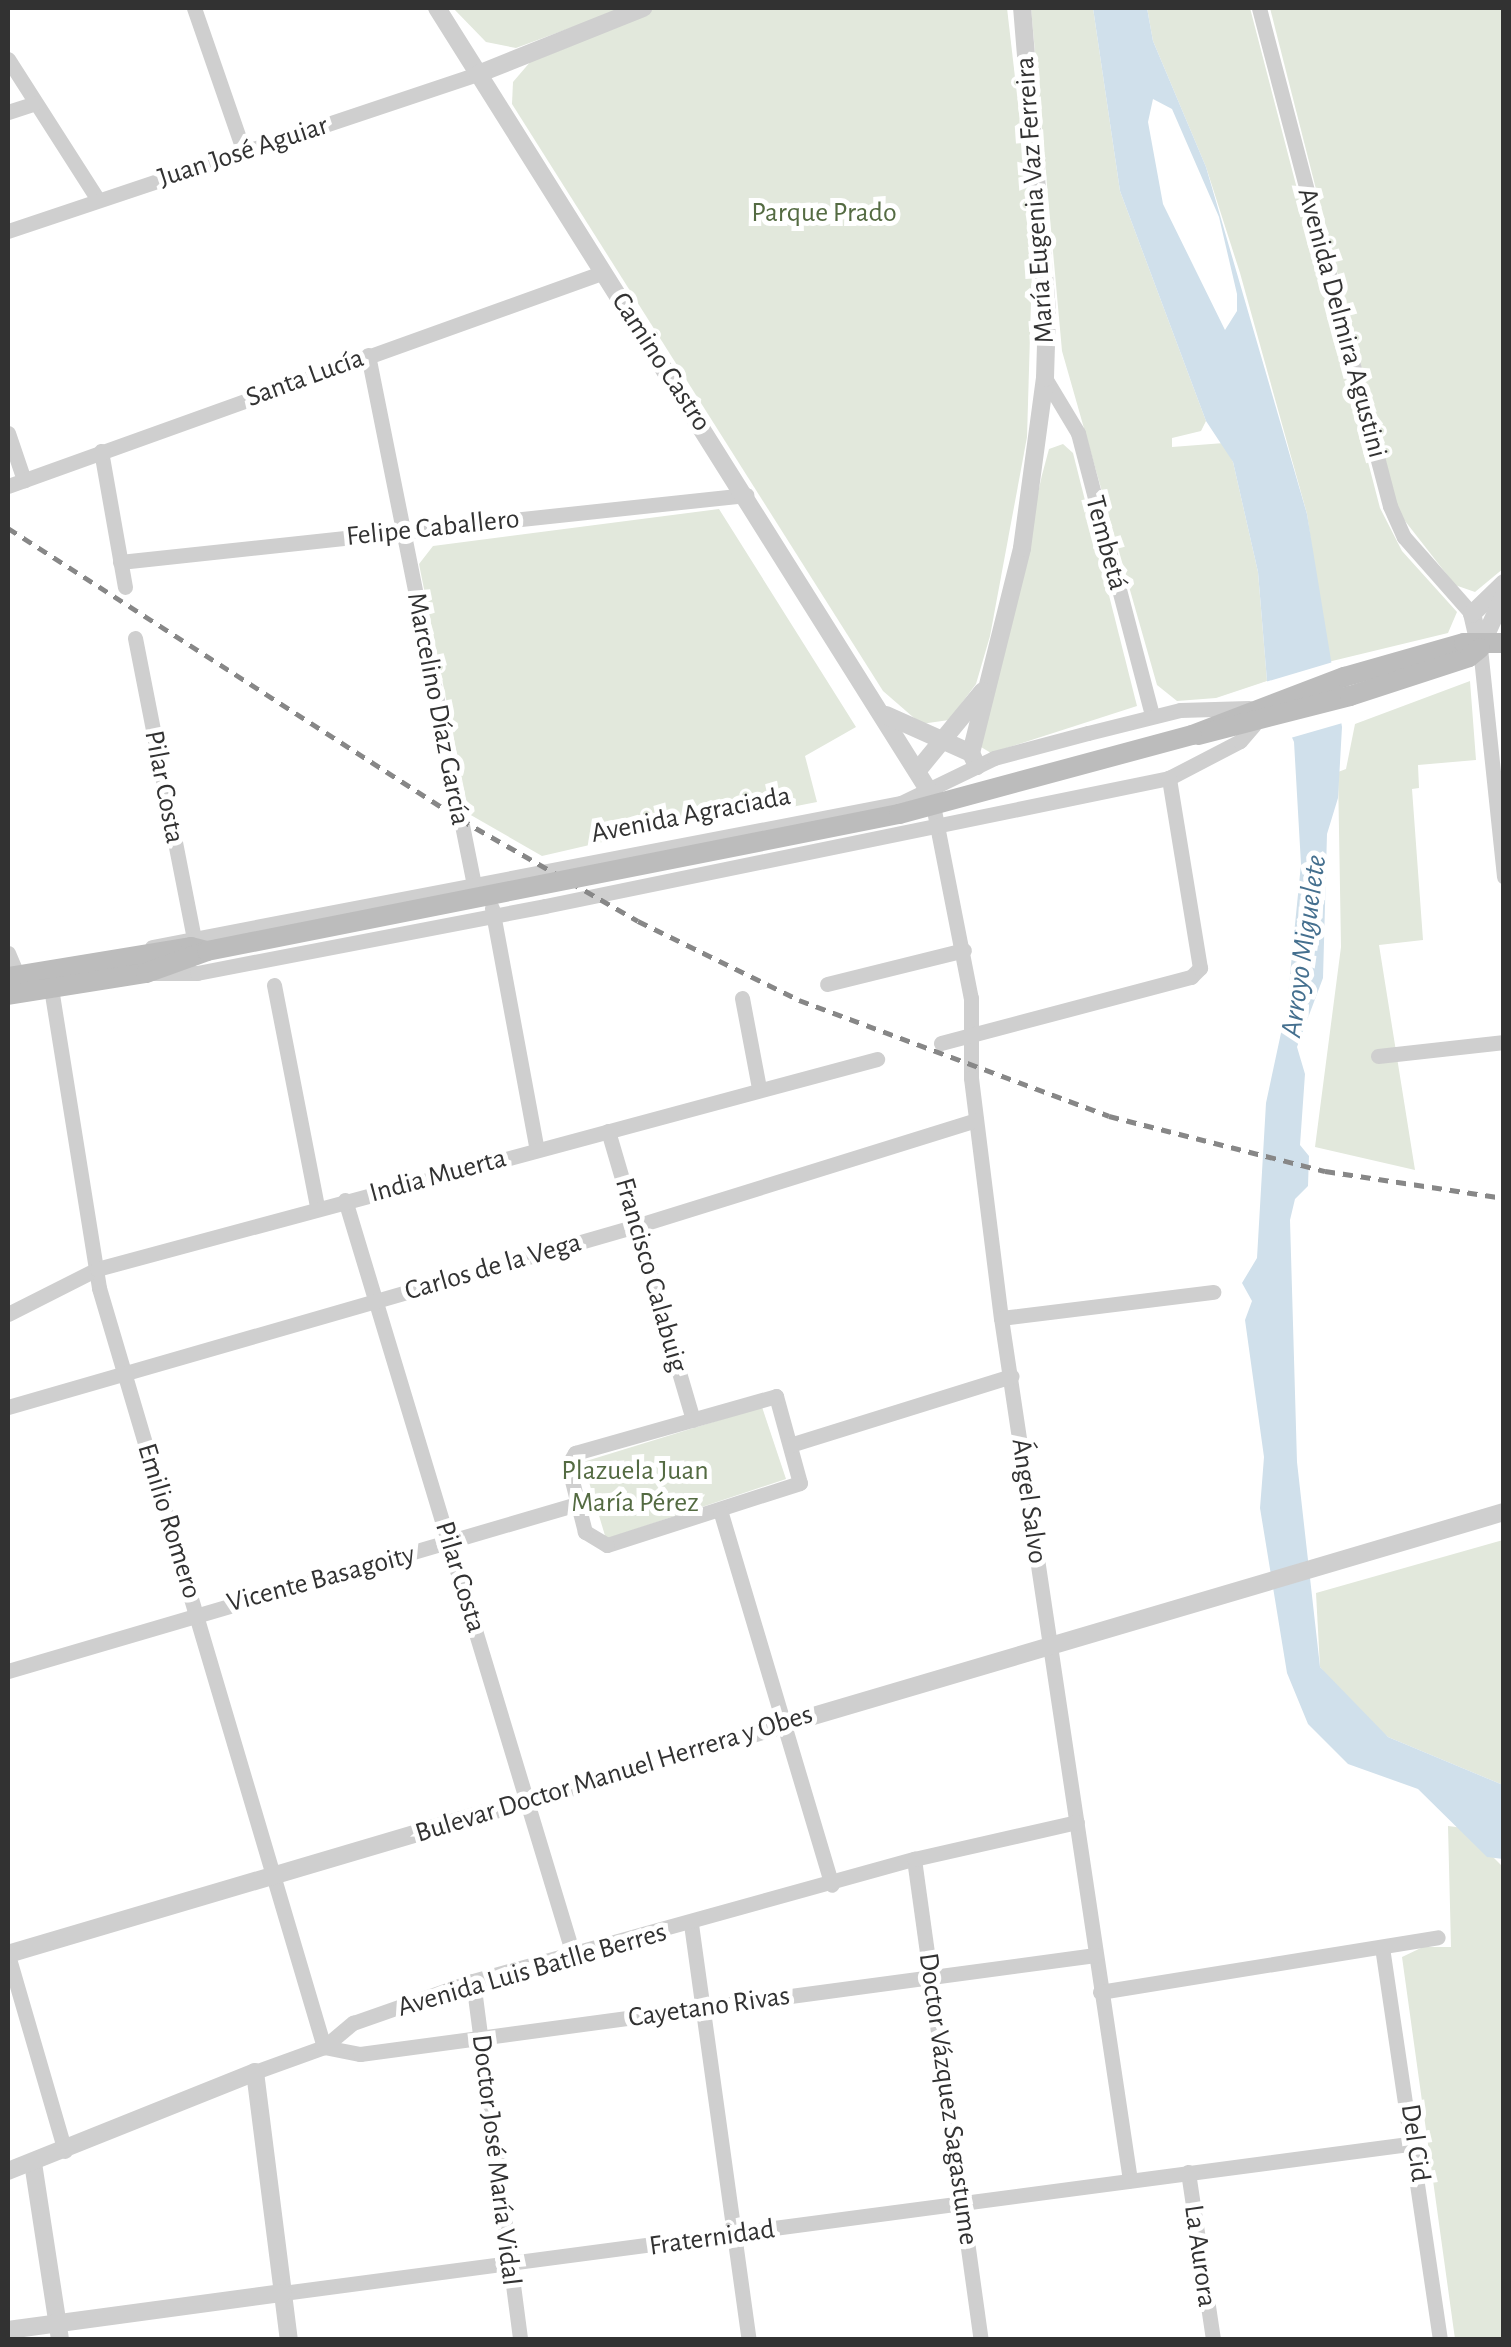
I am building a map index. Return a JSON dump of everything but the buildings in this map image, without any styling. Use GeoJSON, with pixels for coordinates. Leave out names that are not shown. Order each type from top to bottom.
{"type":"FeatureCollection","features":[{"type":"Feature","properties":{"kind":"main road","name":"Avenida Agraciada"},"geometry":{"type":"LineString","coordinates":[[14,985],[52,988],[200,943],[899,814],[1192,734],[1347,686],[1470,657],[1480,648],[1504,643]]}},
{"type":"Feature","properties":{"kind":"main road","name":"Avenida Agraciada"},"geometry":{"type":"LineString","coordinates":[[14,985],[140,964]]}},
{"type":"Feature","properties":{"kind":"street"},"geometry":{"type":"LineString","coordinates":[[194,8],[244,152]]}},
{"type":"Feature","properties":{"kind":"street","name":"Camino Castro"},"geometry":{"type":"LineString","coordinates":[[437,8],[886,715],[929,791],[940,822]]}},
{"type":"Feature","properties":{"kind":"street"},"geometry":{"type":"LineString","coordinates":[[478,74],[643,8]]}},
{"type":"Feature","properties":{"kind":"street","name":"María Eugenia Vaz Ferreira"},"geometry":{"type":"LineString","coordinates":[[986,810],[974,759],[986,687],[1022,548],[1045,378],[1047,311],[1022,8]]}},
{"type":"Feature","properties":{"kind":"street","name":"Avenida Delmira Agustini"},"geometry":{"type":"LineString","coordinates":[[1259,8],[1390,506],[1404,537],[1472,614]]}},
{"type":"Feature","properties":{"kind":"street"},"geometry":{"type":"LineString","coordinates":[[8,60],[98,200]]}},
{"type":"Feature","properties":{"kind":"street","name":"Juan José Aguiar"},"geometry":{"type":"LineString","coordinates":[[8,231],[478,74]]}},
{"type":"Feature","properties":{"kind":"street"},"geometry":{"type":"LineString","coordinates":[[8,112],[35,102]]}},
{"type":"Feature","properties":{"kind":"street","name":"Santa Lucía"},"geometry":{"type":"LineString","coordinates":[[8,486],[604,272]]}},
{"type":"Feature","properties":{"kind":"street","name":"Marcelino Díaz García"},"geometry":{"type":"LineString","coordinates":[[368,355],[474,886],[488,893],[494,916],[538,1150]]}},
{"type":"Feature","properties":{"kind":"street","name":"Tembetá"},"geometry":{"type":"LineString","coordinates":[[1045,378],[1078,433],[1152,715]]}},
{"type":"Feature","properties":{"kind":"street"},"geometry":{"type":"LineString","coordinates":[[8,432],[24,480]]}},
{"type":"Feature","properties":{"kind":"street"},"geometry":{"type":"LineString","coordinates":[[101,451],[125,587]]}},
{"type":"Feature","properties":{"kind":"street","name":"Felipe Caballero"},"geometry":{"type":"LineString","coordinates":[[120,562],[746,495]]}},
{"type":"Feature","properties":{"kind":"street"},"geometry":{"type":"LineString","coordinates":[[1504,583],[1472,614],[1480,648],[1504,877]]}},
{"type":"Feature","properties":{"kind":"street"},"geometry":{"type":"LineString","coordinates":[[1480,648],[1504,595]]}},
{"type":"Feature","properties":{"kind":"street","name":"Pilar Costa"},"geometry":{"type":"LineString","coordinates":[[134,638],[200,943]]}},
{"type":"Feature","properties":{"kind":"street","name":"María Eugenia Vaz Ferreira"},"geometry":{"type":"LineString","coordinates":[[918,770],[986,687]]}},
{"type":"Feature","properties":{"kind":"street","name":"Avenida Agraciada"},"geometry":{"type":"LineString","coordinates":[[140,964],[187,974],[494,916],[986,810],[1169,778],[1240,741],[1252,716],[1222,704],[1152,715],[974,759],[929,791],[901,802],[200,943]]}},
{"type":"Feature","properties":{"kind":"street"},"geometry":{"type":"LineString","coordinates":[[886,715],[943,740],[974,759]]}},
{"type":"Feature","properties":{"kind":"street"},"geometry":{"type":"LineString","coordinates":[[940,1043],[1191,977],[1200,968],[1169,778]]}},
{"type":"Feature","properties":{"kind":"street","name":"Ángel Salvo"},"geometry":{"type":"LineString","coordinates":[[940,822],[964,950],[974,1034],[976,1120],[1001,1318],[1130,2180]]}},
{"type":"Feature","properties":{"kind":"street"},"geometry":{"type":"LineString","coordinates":[[827,984],[964,950]]}},
{"type":"Feature","properties":{"kind":"street"},"geometry":{"type":"LineString","coordinates":[[8,953],[14,985]]}},
{"type":"Feature","properties":{"kind":"street"},"geometry":{"type":"LineString","coordinates":[[274,984],[318,1207]]}},
{"type":"Feature","properties":{"kind":"street","name":"Emilio Romero"},"geometry":{"type":"LineString","coordinates":[[52,988],[97,1269],[324,2047]]}},
{"type":"Feature","properties":{"kind":"street"},"geometry":{"type":"LineString","coordinates":[[742,998],[759,1088]]}},
{"type":"Feature","properties":{"kind":"street"},"geometry":{"type":"LineString","coordinates":[[1378,1056],[1504,1042]]}},
{"type":"Feature","properties":{"kind":"street","name":"India Muerta"},"geometry":{"type":"LineString","coordinates":[[8,1314],[97,1269],[877,1059]]}},
{"type":"Feature","properties":{"kind":"street","name":"Carlos de la Vega"},"geometry":{"type":"LineString","coordinates":[[8,1407],[636,1226],[976,1120]]}},
{"type":"Feature","properties":{"kind":"street","name":"Francisco Calabuig"},"geometry":{"type":"LineString","coordinates":[[608,1131],[693,1420]]}},
{"type":"Feature","properties":{"kind":"street","name":"Pilar Costa"},"geometry":{"type":"LineString","coordinates":[[345,1200],[573,1954]]}},
{"type":"Feature","properties":{"kind":"street"},"geometry":{"type":"LineString","coordinates":[[1001,1318],[1213,1292]]}},
{"type":"Feature","properties":{"kind":"street"},"geometry":{"type":"LineString","coordinates":[[790,1445],[1010,1376]]}},
{"type":"Feature","properties":{"kind":"street"},"geometry":{"type":"LineString","coordinates":[[776,1396],[790,1445],[800,1484],[607,1545],[585,1532],[568,1465],[575,1453],[776,1396]]}},
{"type":"Feature","properties":{"kind":"street","name":"Vicente Basagoity"},"geometry":{"type":"LineString","coordinates":[[8,1671],[577,1504]]}},
{"type":"Feature","properties":{"kind":"street"},"geometry":{"type":"LineString","coordinates":[[720,1510],[832,1885]]}},
{"type":"Feature","properties":{"kind":"street","name":"Bulevar Doctor Manuel Herrera y Obes"},"geometry":{"type":"LineString","coordinates":[[8,1954],[274,1880],[528,1798],[1504,1512]]}},
{"type":"Feature","properties":{"kind":"street","name":"Avenida Luis Batlle Berres"},"geometry":{"type":"LineString","coordinates":[[8,2171],[324,2047],[354,2023],[473,1981],[832,1885],[914,1859],[1076,1822]]}},
{"type":"Feature","properties":{"kind":"street","name":"Doctor Vázquez Sagastume"},"geometry":{"type":"LineString","coordinates":[[914,1859],[981,2340]]}},
{"type":"Feature","properties":{"kind":"street"},"geometry":{"type":"LineString","coordinates":[[690,1924],[707,2007],[749,2340]]}},
{"type":"Feature","properties":{"kind":"street"},"geometry":{"type":"LineString","coordinates":[[1100,1992],[1438,1937]]}},
{"type":"Feature","properties":{"kind":"street","name":"Del Cid"},"geometry":{"type":"LineString","coordinates":[[1382,1947],[1416,2142],[1440,2340]]}},
{"type":"Feature","properties":{"kind":"street"},"geometry":{"type":"LineString","coordinates":[[8,1954],[65,2151]]}},
{"type":"Feature","properties":{"kind":"street","name":"Cayetano Rivas"},"geometry":{"type":"LineString","coordinates":[[324,2047],[360,2054],[1095,1955]]}},
{"type":"Feature","properties":{"kind":"street","name":"Doctor José María Vidal"},"geometry":{"type":"LineString","coordinates":[[473,1981],[520,2340]]}},
{"type":"Feature","properties":{"kind":"street"},"geometry":{"type":"LineString","coordinates":[[256,2072],[289,2340]]}},
{"type":"Feature","properties":{"kind":"street","name":"Fraternidad"},"geometry":{"type":"LineString","coordinates":[[8,2330],[59,2332],[283,2293],[736,2236],[1416,2142]]}},
{"type":"Feature","properties":{"kind":"street"},"geometry":{"type":"LineString","coordinates":[[33,2163],[59,2332]]}},
{"type":"Feature","properties":{"kind":"street","name":"La Aurora"},"geometry":{"type":"LineString","coordinates":[[1188,2172],[1212,2340]]}},
{"type":"Feature","properties":{"kind":"green space"},"geometry":{"type":"Polygon","coordinates":[[[453,8],[624,8],[516,48],[486,42],[453,8]]]}},
{"type":"Feature","properties":{"kind":"green space","name":"Parque Prado"},"geometry":{"type":"Polygon","coordinates":[[[657,8],[1007,8],[1033,234],[1027,437],[990,636],[976,684],[949,720],[921,724],[883,691],[512,104],[513,82],[531,61],[657,8]]]}},
{"type":"Feature","properties":{"kind":"green space"},"geometry":{"type":"Polygon","coordinates":[[[1031,8],[1093,8],[1120,191],[1206,421],[1201,431],[1172,438],[1172,447],[1224,443],[1233,462],[1258,572],[1267,681],[1216,698],[1177,701],[1157,685],[1062,351],[1031,8]]]}},
{"type":"Feature","properties":{"kind":"green space"},"geometry":{"type":"Polygon","coordinates":[[[1147,8],[1250,8],[1380,508],[1402,551],[1457,612],[1448,633],[1328,662],[1307,514],[1240,273],[1206,167],[1153,41],[1147,8]]]}},
{"type":"Feature","properties":{"kind":"green space"},"geometry":{"type":"Polygon","coordinates":[[[1270,8],[1503,8],[1504,568],[1475,592],[1455,585],[1398,512],[1270,8]]]}},
{"type":"Feature","properties":{"kind":"green space"},"geometry":{"type":"Polygon","coordinates":[[[1063,444],[1073,453],[1137,706],[991,753],[981,747],[1042,475],[1049,449],[1063,444]]]}},
{"type":"Feature","properties":{"kind":"green space"},"geometry":{"type":"Polygon","coordinates":[[[719,509],[856,727],[805,756],[817,802],[736,818],[728,813],[542,856],[469,814],[419,564],[433,546],[719,509]]]}},
{"type":"Feature","properties":{"kind":"green space"},"geometry":{"type":"Polygon","coordinates":[[[1470,681],[1476,760],[1418,765],[1419,788],[1412,789],[1423,940],[1379,945],[1415,1170],[1315,1147],[1341,947],[1338,772],[1346,769],[1355,724],[1470,681]]]}},
{"type":"Feature","properties":{"kind":"green space","name":"Plazuela Juan María Pérez"},"geometry":{"type":"Polygon","coordinates":[[[762,1407],[786,1479],[606,1539],[583,1462],[762,1407]]]}},
{"type":"Feature","properties":{"kind":"green space"},"geometry":{"type":"Polygon","coordinates":[[[1503,1540],[1503,1785],[1388,1737],[1357,1712],[1320,1667],[1316,1593],[1503,1540]]]}},
{"type":"Feature","properties":{"kind":"green space"},"geometry":{"type":"Polygon","coordinates":[[[1448,1826],[1464,1828],[1503,1867],[1503,2339],[1455,2339],[1402,1957],[1423,1947],[1451,1947],[1448,1826]]]}},
{"type":"Feature","properties":{"kind":"water","name":"Arroyo Miguelete"},"geometry":{"type":"Polygon","coordinates":[[[1093,8],[1147,8],[1153,41],[1206,167],[1307,514],[1342,727],[1338,798],[1327,834],[1323,978],[1297,1047],[1305,1074],[1300,1145],[1309,1156],[1308,1186],[1295,1199],[1290,1220],[1297,1462],[1320,1667],[1388,1737],[1503,1785],[1503,1859],[1487,1857],[1418,1789],[1348,1764],[1308,1724],[1287,1673],[1260,1508],[1264,1457],[1245,1320],[1252,1301],[1242,1283],[1257,1258],[1266,1103],[1287,1005],[1301,864],[1294,742],[1267,681],[1258,572],[1233,462],[1206,421],[1120,191],[1093,8]],[[1153,99],[1148,122],[1163,204],[1225,330],[1237,311],[1237,294],[1219,217],[1172,109],[1153,99]]]}},
{"type":"Feature","properties":{"kind":"pier"},"geometry":{"type":"Polygon","coordinates":[[[1333,662],[1346,722],[1287,739],[1262,683],[1333,662]]]}},
{"type":"Feature","properties":{"kind":"railway"},"geometry":{"type":"LineString","coordinates":[[8,528],[460,819],[638,921],[799,1000],[1109,1116],[1325,1171],[1504,1198]]}}]}
